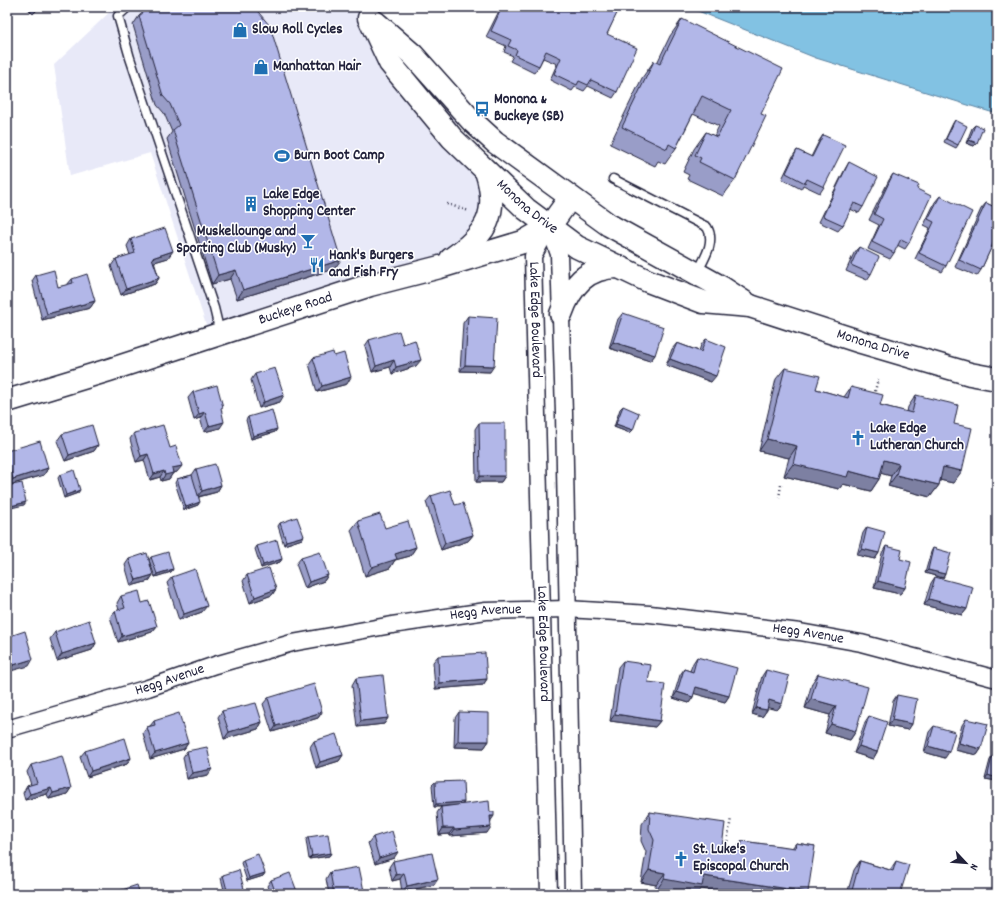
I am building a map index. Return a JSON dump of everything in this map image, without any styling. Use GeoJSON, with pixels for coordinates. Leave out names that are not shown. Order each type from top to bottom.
{"type":"FeatureCollection","features":[{"type":"Feature","properties":{"kind":"street","name":"Monona Drive"},"geometry":{"type":"LineString","coordinates":[[365,12],[390,63],[448,133],[526,209],[577,247],[684,296],[703,302],[750,306],[970,374],[997,379]]}},
{"type":"Feature","properties":{"kind":"street","name":"Monona Drive"},"geometry":{"type":"LineString","coordinates":[[365,12],[413,55],[472,121],[495,142],[570,198],[622,234],[740,298],[750,306]]}},
{"type":"Feature","properties":{"kind":"street"},"geometry":{"type":"LineString","coordinates":[[440,267],[466,249],[482,233],[488,222],[492,198],[486,171]]}},
{"type":"Feature","properties":{"kind":"street","name":"Buckeye Road"},"geometry":{"type":"LineString","coordinates":[[7,401],[221,334],[370,285],[440,267],[523,242],[549,227],[570,198]]}},
{"type":"Feature","properties":{"kind":"street","name":"Lake Edge Boulevard"},"geometry":{"type":"LineString","coordinates":[[549,227],[559,254],[573,816],[573,894]]}},
{"type":"Feature","properties":{"kind":"street","name":"Lake Edge Boulevard"},"geometry":{"type":"LineString","coordinates":[[549,227],[533,256],[549,894]]}},
{"type":"Feature","properties":{"kind":"street"},"geometry":{"type":"LineString","coordinates":[[561,314],[571,293],[589,274],[603,267],[618,267]]}},
{"type":"Feature","properties":{"kind":"street","name":"Hegg Avenue"},"geometry":{"type":"LineString","coordinates":[[7,729],[148,688],[215,665],[292,643],[392,625],[486,611],[567,609],[650,614],[800,632],[861,644],[997,679]]}},
{"type":"Feature","properties":{"kind":"lane"},"geometry":{"type":"LineString","coordinates":[[128,7],[118,16],[132,65],[214,308],[221,334]]}},
{"type":"Feature","properties":{"kind":"lane"},"geometry":{"type":"LineString","coordinates":[[613,179],[707,227],[711,236],[709,246],[697,274]]}},
{"type":"Feature","properties":{"kind":"path"},"geometry":{"type":"LineString","coordinates":[[447,204],[473,212]]}},
{"type":"Feature","properties":{"kind":"path"},"geometry":{"type":"LineString","coordinates":[[873,400],[878,379]]}},
{"type":"Feature","properties":{"kind":"path"},"geometry":{"type":"LineString","coordinates":[[779,498],[781,485]]}},
{"type":"Feature","properties":{"kind":"path"},"geometry":{"type":"LineString","coordinates":[[725,853],[731,818]]}},
{"type":"Feature","properties":{"kind":"path"},"geometry":{"type":"LineString","coordinates":[[699,894],[700,888]]}},
{"type":"Feature","properties":{"kind":"shaded area"},"geometry":{"type":"Polygon","coordinates":[[[115,7],[360,7],[417,72],[456,122],[487,178],[482,253],[210,337],[150,153],[70,176],[54,65],[115,7]]]}},
{"type":"Feature","properties":{"kind":"water"},"geometry":{"type":"Polygon","coordinates":[[[688,7],[997,7],[997,114],[816,58],[688,7]]]}},
{"type":"Feature","properties":{"kind":"building"},"geometry":{"type":"Polygon","coordinates":[[[32,7],[38,7],[39,8],[35,11],[32,7]]]}},
{"type":"Feature","properties":{"kind":"building","name":"Lake Edge Shopping Center"},"geometry":{"type":"Polygon","coordinates":[[[150,7],[254,7],[270,26],[341,260],[243,290],[236,270],[218,275],[173,130],[179,125],[170,104],[163,96],[139,16],[150,7]]]}},
{"type":"Feature","properties":{"kind":"building"},"geometry":{"type":"Polygon","coordinates":[[[502,7],[620,7],[607,34],[637,48],[617,92],[591,80],[588,85],[579,81],[577,85],[554,74],[561,58],[546,51],[539,66],[515,55],[517,50],[508,46],[511,40],[491,31],[502,7]]]}},
{"type":"Feature","properties":{"kind":"building"},"geometry":{"type":"Polygon","coordinates":[[[682,19],[783,69],[761,114],[766,116],[735,180],[699,162],[701,158],[695,155],[706,132],[717,137],[731,110],[702,96],[676,148],[669,144],[667,149],[622,127],[654,61],[660,64],[682,19]]]}},
{"type":"Feature","properties":{"kind":"building"},"geometry":{"type":"Polygon","coordinates":[[[955,120],[967,126],[958,145],[946,139],[955,120]]]}},
{"type":"Feature","properties":{"kind":"building"},"geometry":{"type":"Polygon","coordinates":[[[975,125],[983,128],[977,143],[969,140],[975,125]]]}},
{"type":"Feature","properties":{"kind":"building"},"geometry":{"type":"Polygon","coordinates":[[[823,135],[845,145],[824,187],[807,179],[805,183],[786,173],[797,150],[812,157],[823,135]]]}},
{"type":"Feature","properties":{"kind":"building"},"geometry":{"type":"Polygon","coordinates":[[[849,162],[878,177],[863,207],[854,203],[843,225],[823,216],[849,162]]]}},
{"type":"Feature","properties":{"kind":"building"},"geometry":{"type":"Polygon","coordinates":[[[893,174],[919,185],[917,189],[931,196],[909,243],[901,239],[894,253],[872,242],[883,219],[874,214],[893,174]]]}},
{"type":"Feature","properties":{"kind":"building"},"geometry":{"type":"Polygon","coordinates":[[[940,196],[972,212],[946,266],[919,253],[934,222],[928,219],[940,196]]]}},
{"type":"Feature","properties":{"kind":"building"},"geometry":{"type":"Polygon","coordinates":[[[986,203],[997,208],[997,235],[981,270],[959,260],[986,203]]]}},
{"type":"Feature","properties":{"kind":"building"},"geometry":{"type":"Polygon","coordinates":[[[165,228],[173,251],[152,258],[159,278],[126,289],[116,259],[135,253],[131,239],[165,228]]]}},
{"type":"Feature","properties":{"kind":"building"},"geometry":{"type":"Polygon","coordinates":[[[859,247],[879,257],[871,274],[851,265],[859,247]]]}},
{"type":"Feature","properties":{"kind":"building"},"geometry":{"type":"Polygon","coordinates":[[[54,270],[58,287],[73,283],[72,279],[87,274],[95,301],[47,314],[36,275],[54,270]]]}},
{"type":"Feature","properties":{"kind":"building"},"geometry":{"type":"Polygon","coordinates":[[[623,313],[664,327],[655,355],[613,342],[623,313]]]}},
{"type":"Feature","properties":{"kind":"building"},"geometry":{"type":"Polygon","coordinates":[[[468,316],[497,318],[494,366],[465,365],[468,316]]]}},
{"type":"Feature","properties":{"kind":"building"},"geometry":{"type":"Polygon","coordinates":[[[399,331],[403,344],[415,340],[421,360],[396,367],[394,360],[376,366],[369,340],[399,331]]]}},
{"type":"Feature","properties":{"kind":"building"},"geometry":{"type":"Polygon","coordinates":[[[706,339],[726,347],[716,376],[670,359],[677,343],[701,352],[706,339]]]}},
{"type":"Feature","properties":{"kind":"building"},"geometry":{"type":"Polygon","coordinates":[[[333,352],[334,356],[344,353],[351,377],[322,386],[313,358],[333,352]]]}},
{"type":"Feature","properties":{"kind":"building"},"geometry":{"type":"Polygon","coordinates":[[[275,368],[284,395],[264,402],[255,374],[275,368]]]}},
{"type":"Feature","properties":{"kind":"building","name":"Lake Edge Lutheran Church"},"geometry":{"type":"Polygon","coordinates":[[[785,368],[820,376],[816,389],[848,398],[851,387],[883,395],[880,405],[912,413],[916,395],[958,405],[954,424],[972,428],[962,471],[943,467],[939,485],[896,475],[899,464],[884,460],[879,479],[849,471],[847,477],[793,464],[797,446],[767,439],[785,368]]]}},
{"type":"Feature","properties":{"kind":"building"},"geometry":{"type":"Polygon","coordinates":[[[217,385],[223,407],[221,408],[224,422],[209,426],[205,412],[199,414],[193,392],[217,385]]]}},
{"type":"Feature","properties":{"kind":"building"},"geometry":{"type":"Polygon","coordinates":[[[623,406],[639,413],[633,430],[616,424],[623,406]]]}},
{"type":"Feature","properties":{"kind":"building"},"geometry":{"type":"Polygon","coordinates":[[[272,410],[277,429],[253,436],[248,417],[272,410]]]}},
{"type":"Feature","properties":{"kind":"building"},"geometry":{"type":"Polygon","coordinates":[[[479,423],[505,423],[505,476],[480,476],[479,423]]]}},
{"type":"Feature","properties":{"kind":"building"},"geometry":{"type":"Polygon","coordinates":[[[92,425],[98,445],[69,455],[62,434],[92,425]]]}},
{"type":"Feature","properties":{"kind":"building"},"geometry":{"type":"Polygon","coordinates":[[[163,425],[170,448],[176,446],[182,466],[172,468],[173,473],[165,475],[164,471],[154,474],[148,454],[141,456],[134,433],[163,425]]]}},
{"type":"Feature","properties":{"kind":"building"},"geometry":{"type":"Polygon","coordinates":[[[40,441],[48,468],[13,479],[7,459],[7,451],[40,441]]]}},
{"type":"Feature","properties":{"kind":"building"},"geometry":{"type":"Polygon","coordinates":[[[215,464],[221,485],[202,491],[196,469],[215,464]]]}},
{"type":"Feature","properties":{"kind":"building"},"geometry":{"type":"Polygon","coordinates":[[[74,470],[80,490],[66,495],[60,475],[74,470]]]}},
{"type":"Feature","properties":{"kind":"building"},"geometry":{"type":"Polygon","coordinates":[[[192,475],[200,502],[186,507],[177,479],[192,475]]]}},
{"type":"Feature","properties":{"kind":"building"},"geometry":{"type":"Polygon","coordinates":[[[22,483],[26,502],[7,507],[7,486],[22,483]]]}},
{"type":"Feature","properties":{"kind":"building"},"geometry":{"type":"Polygon","coordinates":[[[450,490],[455,505],[463,503],[473,535],[445,543],[431,496],[450,490]]]}},
{"type":"Feature","properties":{"kind":"building"},"geometry":{"type":"Polygon","coordinates":[[[380,514],[385,528],[408,521],[416,547],[395,554],[397,559],[372,567],[358,521],[380,514]]]}},
{"type":"Feature","properties":{"kind":"building"},"geometry":{"type":"Polygon","coordinates":[[[297,517],[304,536],[286,541],[280,523],[297,517]]]}},
{"type":"Feature","properties":{"kind":"building"},"geometry":{"type":"Polygon","coordinates":[[[867,527],[885,532],[879,553],[862,549],[867,527]]]}},
{"type":"Feature","properties":{"kind":"building"},"geometry":{"type":"Polygon","coordinates":[[[277,540],[282,559],[263,565],[257,546],[277,540]]]}},
{"type":"Feature","properties":{"kind":"building"},"geometry":{"type":"Polygon","coordinates":[[[886,546],[902,550],[900,559],[911,562],[905,588],[878,581],[886,546]]]}},
{"type":"Feature","properties":{"kind":"building"},"geometry":{"type":"Polygon","coordinates":[[[933,548],[951,553],[945,574],[928,570],[933,548]]]}},
{"type":"Feature","properties":{"kind":"building"},"geometry":{"type":"Polygon","coordinates":[[[168,552],[173,569],[157,574],[151,557],[168,552]]]}},
{"type":"Feature","properties":{"kind":"building"},"geometry":{"type":"Polygon","coordinates":[[[320,552],[328,575],[309,582],[301,558],[320,552]]]}},
{"type":"Feature","properties":{"kind":"building"},"geometry":{"type":"Polygon","coordinates":[[[147,553],[153,575],[136,580],[129,559],[147,553]]]}},
{"type":"Feature","properties":{"kind":"building"},"geometry":{"type":"Polygon","coordinates":[[[269,568],[276,589],[255,597],[247,575],[269,568]]]}},
{"type":"Feature","properties":{"kind":"building"},"geometry":{"type":"Polygon","coordinates":[[[195,569],[207,606],[184,614],[172,577],[195,569]]]}},
{"type":"Feature","properties":{"kind":"building"},"geometry":{"type":"Polygon","coordinates":[[[935,577],[973,587],[967,609],[929,599],[935,577]]]}},
{"type":"Feature","properties":{"kind":"building"},"geometry":{"type":"Polygon","coordinates":[[[139,591],[142,603],[149,601],[157,626],[122,636],[115,611],[125,608],[121,596],[139,591]]]}},
{"type":"Feature","properties":{"kind":"building"},"geometry":{"type":"Polygon","coordinates":[[[89,620],[96,643],[62,654],[55,632],[89,620]]]}},
{"type":"Feature","properties":{"kind":"building"},"geometry":{"type":"Polygon","coordinates":[[[25,631],[33,659],[7,667],[7,637],[25,631]]]}},
{"type":"Feature","properties":{"kind":"building"},"geometry":{"type":"Polygon","coordinates":[[[485,653],[487,679],[439,683],[438,656],[485,653]]]}},
{"type":"Feature","properties":{"kind":"building"},"geometry":{"type":"Polygon","coordinates":[[[697,657],[737,668],[729,696],[696,687],[693,697],[677,692],[684,669],[693,672],[697,657]]]}},
{"type":"Feature","properties":{"kind":"building"},"geometry":{"type":"Polygon","coordinates":[[[623,661],[651,665],[648,682],[665,684],[660,721],[615,714],[623,661]]]}},
{"type":"Feature","properties":{"kind":"building"},"geometry":{"type":"Polygon","coordinates":[[[766,670],[789,676],[782,704],[769,700],[767,710],[756,708],[766,670]]]}},
{"type":"Feature","properties":{"kind":"building"},"geometry":{"type":"Polygon","coordinates":[[[818,674],[868,687],[856,731],[831,724],[836,706],[811,699],[818,674]]]}},
{"type":"Feature","properties":{"kind":"building"},"geometry":{"type":"Polygon","coordinates":[[[383,675],[388,718],[361,721],[356,678],[383,675]]]}},
{"type":"Feature","properties":{"kind":"building"},"geometry":{"type":"Polygon","coordinates":[[[314,684],[322,712],[276,726],[268,698],[314,684]]]}},
{"type":"Feature","properties":{"kind":"building"},"geometry":{"type":"Polygon","coordinates":[[[897,695],[917,699],[912,724],[892,720],[897,695]]]}},
{"type":"Feature","properties":{"kind":"building"},"geometry":{"type":"Polygon","coordinates":[[[256,703],[262,722],[229,732],[222,711],[256,703]]]}},
{"type":"Feature","properties":{"kind":"building"},"geometry":{"type":"Polygon","coordinates":[[[459,712],[489,713],[489,741],[458,741],[459,712]]]}},
{"type":"Feature","properties":{"kind":"building"},"geometry":{"type":"Polygon","coordinates":[[[179,713],[188,743],[155,753],[147,727],[155,725],[154,721],[179,713]]]}},
{"type":"Feature","properties":{"kind":"building"},"geometry":{"type":"Polygon","coordinates":[[[869,716],[887,722],[877,752],[859,746],[869,716]]]}},
{"type":"Feature","properties":{"kind":"building"},"geometry":{"type":"Polygon","coordinates":[[[966,719],[988,724],[981,749],[959,743],[966,719]]]}},
{"type":"Feature","properties":{"kind":"building"},"geometry":{"type":"Polygon","coordinates":[[[934,726],[955,732],[949,752],[928,746],[934,726]]]}},
{"type":"Feature","properties":{"kind":"building"},"geometry":{"type":"Polygon","coordinates":[[[336,734],[343,755],[320,762],[314,741],[336,734]]]}},
{"type":"Feature","properties":{"kind":"building"},"geometry":{"type":"Polygon","coordinates":[[[125,738],[131,758],[91,771],[85,751],[125,738]]]}},
{"type":"Feature","properties":{"kind":"building"},"geometry":{"type":"Polygon","coordinates":[[[207,747],[212,769],[192,773],[187,751],[207,747]]]}},
{"type":"Feature","properties":{"kind":"building"},"geometry":{"type":"Polygon","coordinates":[[[62,756],[71,788],[53,793],[51,788],[30,794],[27,786],[37,783],[31,765],[62,756]]]}},
{"type":"Feature","properties":{"kind":"building"},"geometry":{"type":"Polygon","coordinates":[[[992,757],[997,758],[997,778],[988,775],[992,757]]]}},
{"type":"Feature","properties":{"kind":"building"},"geometry":{"type":"Polygon","coordinates":[[[463,781],[464,802],[436,804],[435,782],[463,781]]]}},
{"type":"Feature","properties":{"kind":"building"},"geometry":{"type":"Polygon","coordinates":[[[489,801],[490,812],[494,812],[494,816],[490,816],[491,827],[454,830],[454,828],[443,828],[441,807],[489,801]]]}},
{"type":"Feature","properties":{"kind":"building","name":"St. Luke's Episcopal Church"},"geometry":{"type":"Polygon","coordinates":[[[650,812],[725,823],[722,847],[741,850],[742,841],[795,848],[796,843],[815,846],[808,892],[704,876],[702,886],[664,879],[665,873],[649,870],[654,840],[649,829],[650,812]]]}},
{"type":"Feature","properties":{"kind":"building"},"geometry":{"type":"Polygon","coordinates":[[[392,831],[398,852],[379,858],[373,837],[392,831]]]}},
{"type":"Feature","properties":{"kind":"building"},"geometry":{"type":"Polygon","coordinates":[[[328,834],[331,853],[312,856],[308,837],[328,834]]]}},
{"type":"Feature","properties":{"kind":"building"},"geometry":{"type":"Polygon","coordinates":[[[432,853],[438,879],[407,886],[404,873],[396,875],[393,861],[432,853]]]}},
{"type":"Feature","properties":{"kind":"building"},"geometry":{"type":"Polygon","coordinates":[[[258,854],[265,873],[249,878],[243,860],[258,854]]]}},
{"type":"Feature","properties":{"kind":"building"},"geometry":{"type":"Polygon","coordinates":[[[860,861],[893,871],[896,861],[909,865],[900,894],[851,894],[860,861]]]}},
{"type":"Feature","properties":{"kind":"building"},"geometry":{"type":"Polygon","coordinates":[[[359,867],[364,891],[347,894],[334,894],[330,872],[359,867]]]}},
{"type":"Feature","properties":{"kind":"building"},"geometry":{"type":"Polygon","coordinates":[[[239,870],[244,889],[228,894],[223,875],[239,870]]]}},
{"type":"Feature","properties":{"kind":"building"},"geometry":{"type":"Polygon","coordinates":[[[290,873],[298,894],[276,894],[271,880],[290,873]]]}},
{"type":"Feature","properties":{"kind":"building"},"geometry":{"type":"Polygon","coordinates":[[[137,885],[140,894],[120,894],[119,891],[137,885]]]}},
{"type":"Feature","properties":{"kind":"place","name":"Slow Roll Cycles"},"geometry":{"type":"Point","coordinates":[240,30]}},
{"type":"Feature","properties":{"kind":"place","name":"Manhattan Hair"},"geometry":{"type":"Point","coordinates":[261,67]}},
{"type":"Feature","properties":{"kind":"place","name":"Monona & Buckeye (SB)"},"geometry":{"type":"Point","coordinates":[482,109]}},
{"type":"Feature","properties":{"kind":"place","name":"Burn Boot Camp"},"geometry":{"type":"Point","coordinates":[282,156]}},
{"type":"Feature","properties":{"kind":"place","name":"Lake Edge Shopping Center"},"geometry":{"type":"Point","coordinates":[251,204]}},
{"type":"Feature","properties":{"kind":"place","name":"Muskellounge and Sporting Club (Musky)"},"geometry":{"type":"Point","coordinates":[308,241]}},
{"type":"Feature","properties":{"kind":"place","name":"Hank's Burgers and Fish Fry"},"geometry":{"type":"Point","coordinates":[317,265]}},
{"type":"Feature","properties":{"kind":"place","name":"Lake Edge Lutheran Church"},"geometry":{"type":"Point","coordinates":[858,438]}},
{"type":"Feature","properties":{"kind":"place","name":"St. Luke's Episcopal Church"},"geometry":{"type":"Point","coordinates":[681,859]}}]}
